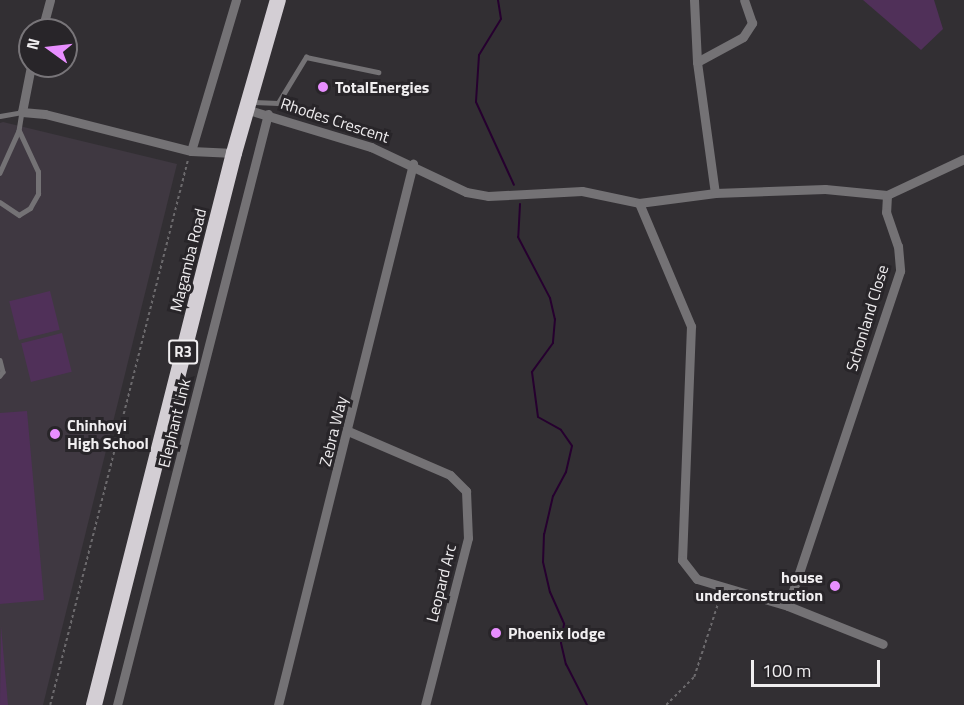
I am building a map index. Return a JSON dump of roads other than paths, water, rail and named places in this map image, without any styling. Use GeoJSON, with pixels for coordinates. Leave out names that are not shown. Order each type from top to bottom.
{"type":"FeatureCollection","features":[{"type":"Feature","properties":{"kind":"highway","name":"Magamba Road"},"geometry":{"type":"LineString","coordinates":[[94,705],[234,153],[278,0]]}},
{"type":"Feature","properties":{"kind":"street"},"geometry":{"type":"LineString","coordinates":[[45,18],[50,0]]}},
{"type":"Feature","properties":{"kind":"street"},"geometry":{"type":"LineString","coordinates":[[191,151],[236,0]]}},
{"type":"Feature","properties":{"kind":"street"},"geometry":{"type":"LineString","coordinates":[[694,0],[697,62],[715,193]]}},
{"type":"Feature","properties":{"kind":"street"},"geometry":{"type":"LineString","coordinates":[[697,62],[743,37],[752,23],[744,0]]}},
{"type":"Feature","properties":{"kind":"street"},"geometry":{"type":"LineString","coordinates":[[29,78],[22,112],[45,114],[191,151],[234,153]]}},
{"type":"Feature","properties":{"kind":"street","name":"Rhodes Crescent"},"geometry":{"type":"LineString","coordinates":[[247,105],[414,164]]}},
{"type":"Feature","properties":{"kind":"street","name":"Elephant Link"},"geometry":{"type":"LineString","coordinates":[[117,705],[268,114]]}},
{"type":"Feature","properties":{"kind":"street"},"geometry":{"type":"LineString","coordinates":[[414,164],[465,192],[488,196],[582,191],[639,203],[715,193],[825,189],[887,195],[964,159]]}},
{"type":"Feature","properties":{"kind":"street","name":"Zebra Way"},"geometry":{"type":"LineString","coordinates":[[278,705],[414,164]]}},
{"type":"Feature","properties":{"kind":"street","name":"Schonland Close"},"geometry":{"type":"LineString","coordinates":[[788,606],[900,271],[898,246],[886,212],[887,195]]}},
{"type":"Feature","properties":{"kind":"street"},"geometry":{"type":"LineString","coordinates":[[639,203],[691,326],[682,560],[697,579],[788,606],[883,644]]}},
{"type":"Feature","properties":{"kind":"street","name":"Leopard Arc"},"geometry":{"type":"LineString","coordinates":[[348,430],[450,475],[466,491],[468,538],[425,705]]}},
{"type":"Feature","properties":{"kind":"lane"},"geometry":{"type":"LineString","coordinates":[[278,103],[306,57],[378,72]]}},
{"type":"Feature","properties":{"kind":"lane"},"geometry":{"type":"LineString","coordinates":[[247,105],[278,103],[318,112]]}},
{"type":"Feature","properties":{"kind":"lane"},"geometry":{"type":"LineString","coordinates":[[0,116],[22,112],[19,131],[0,173]]}},
{"type":"Feature","properties":{"kind":"lane"},"geometry":{"type":"LineString","coordinates":[[0,202],[19,215],[30,208],[38,194],[38,172],[19,131]]}},
{"type":"Feature","properties":{"kind":"lane"},"geometry":{"type":"LineString","coordinates":[[0,360],[3,372],[0,376]]}},
{"type":"Feature","properties":{"kind":"waterway"},"geometry":{"type":"LineString","coordinates":[[498,0],[501,19],[479,55],[476,102],[514,185]]}},
{"type":"Feature","properties":{"kind":"waterway"},"geometry":{"type":"LineString","coordinates":[[520,204],[518,237],[550,298],[555,319],[553,343],[532,372],[538,417],[561,430],[572,446],[566,472],[553,496],[544,534],[543,562],[550,592],[564,624],[561,643],[566,664],[587,705]]}},
{"type":"Feature","properties":{"kind":"place","name":"TotalEnergies"},"geometry":{"type":"Point","coordinates":[323,87]}},
{"type":"Feature","properties":{"kind":"place","name":"Chinhoyi High School"},"geometry":{"type":"Point","coordinates":[55,434]}},
{"type":"Feature","properties":{"kind":"place","name":"house underconstruction"},"geometry":{"type":"Point","coordinates":[835,586]}},
{"type":"Feature","properties":{"kind":"place","name":"Phoenix lodge"},"geometry":{"type":"Point","coordinates":[496,633]}}]}
